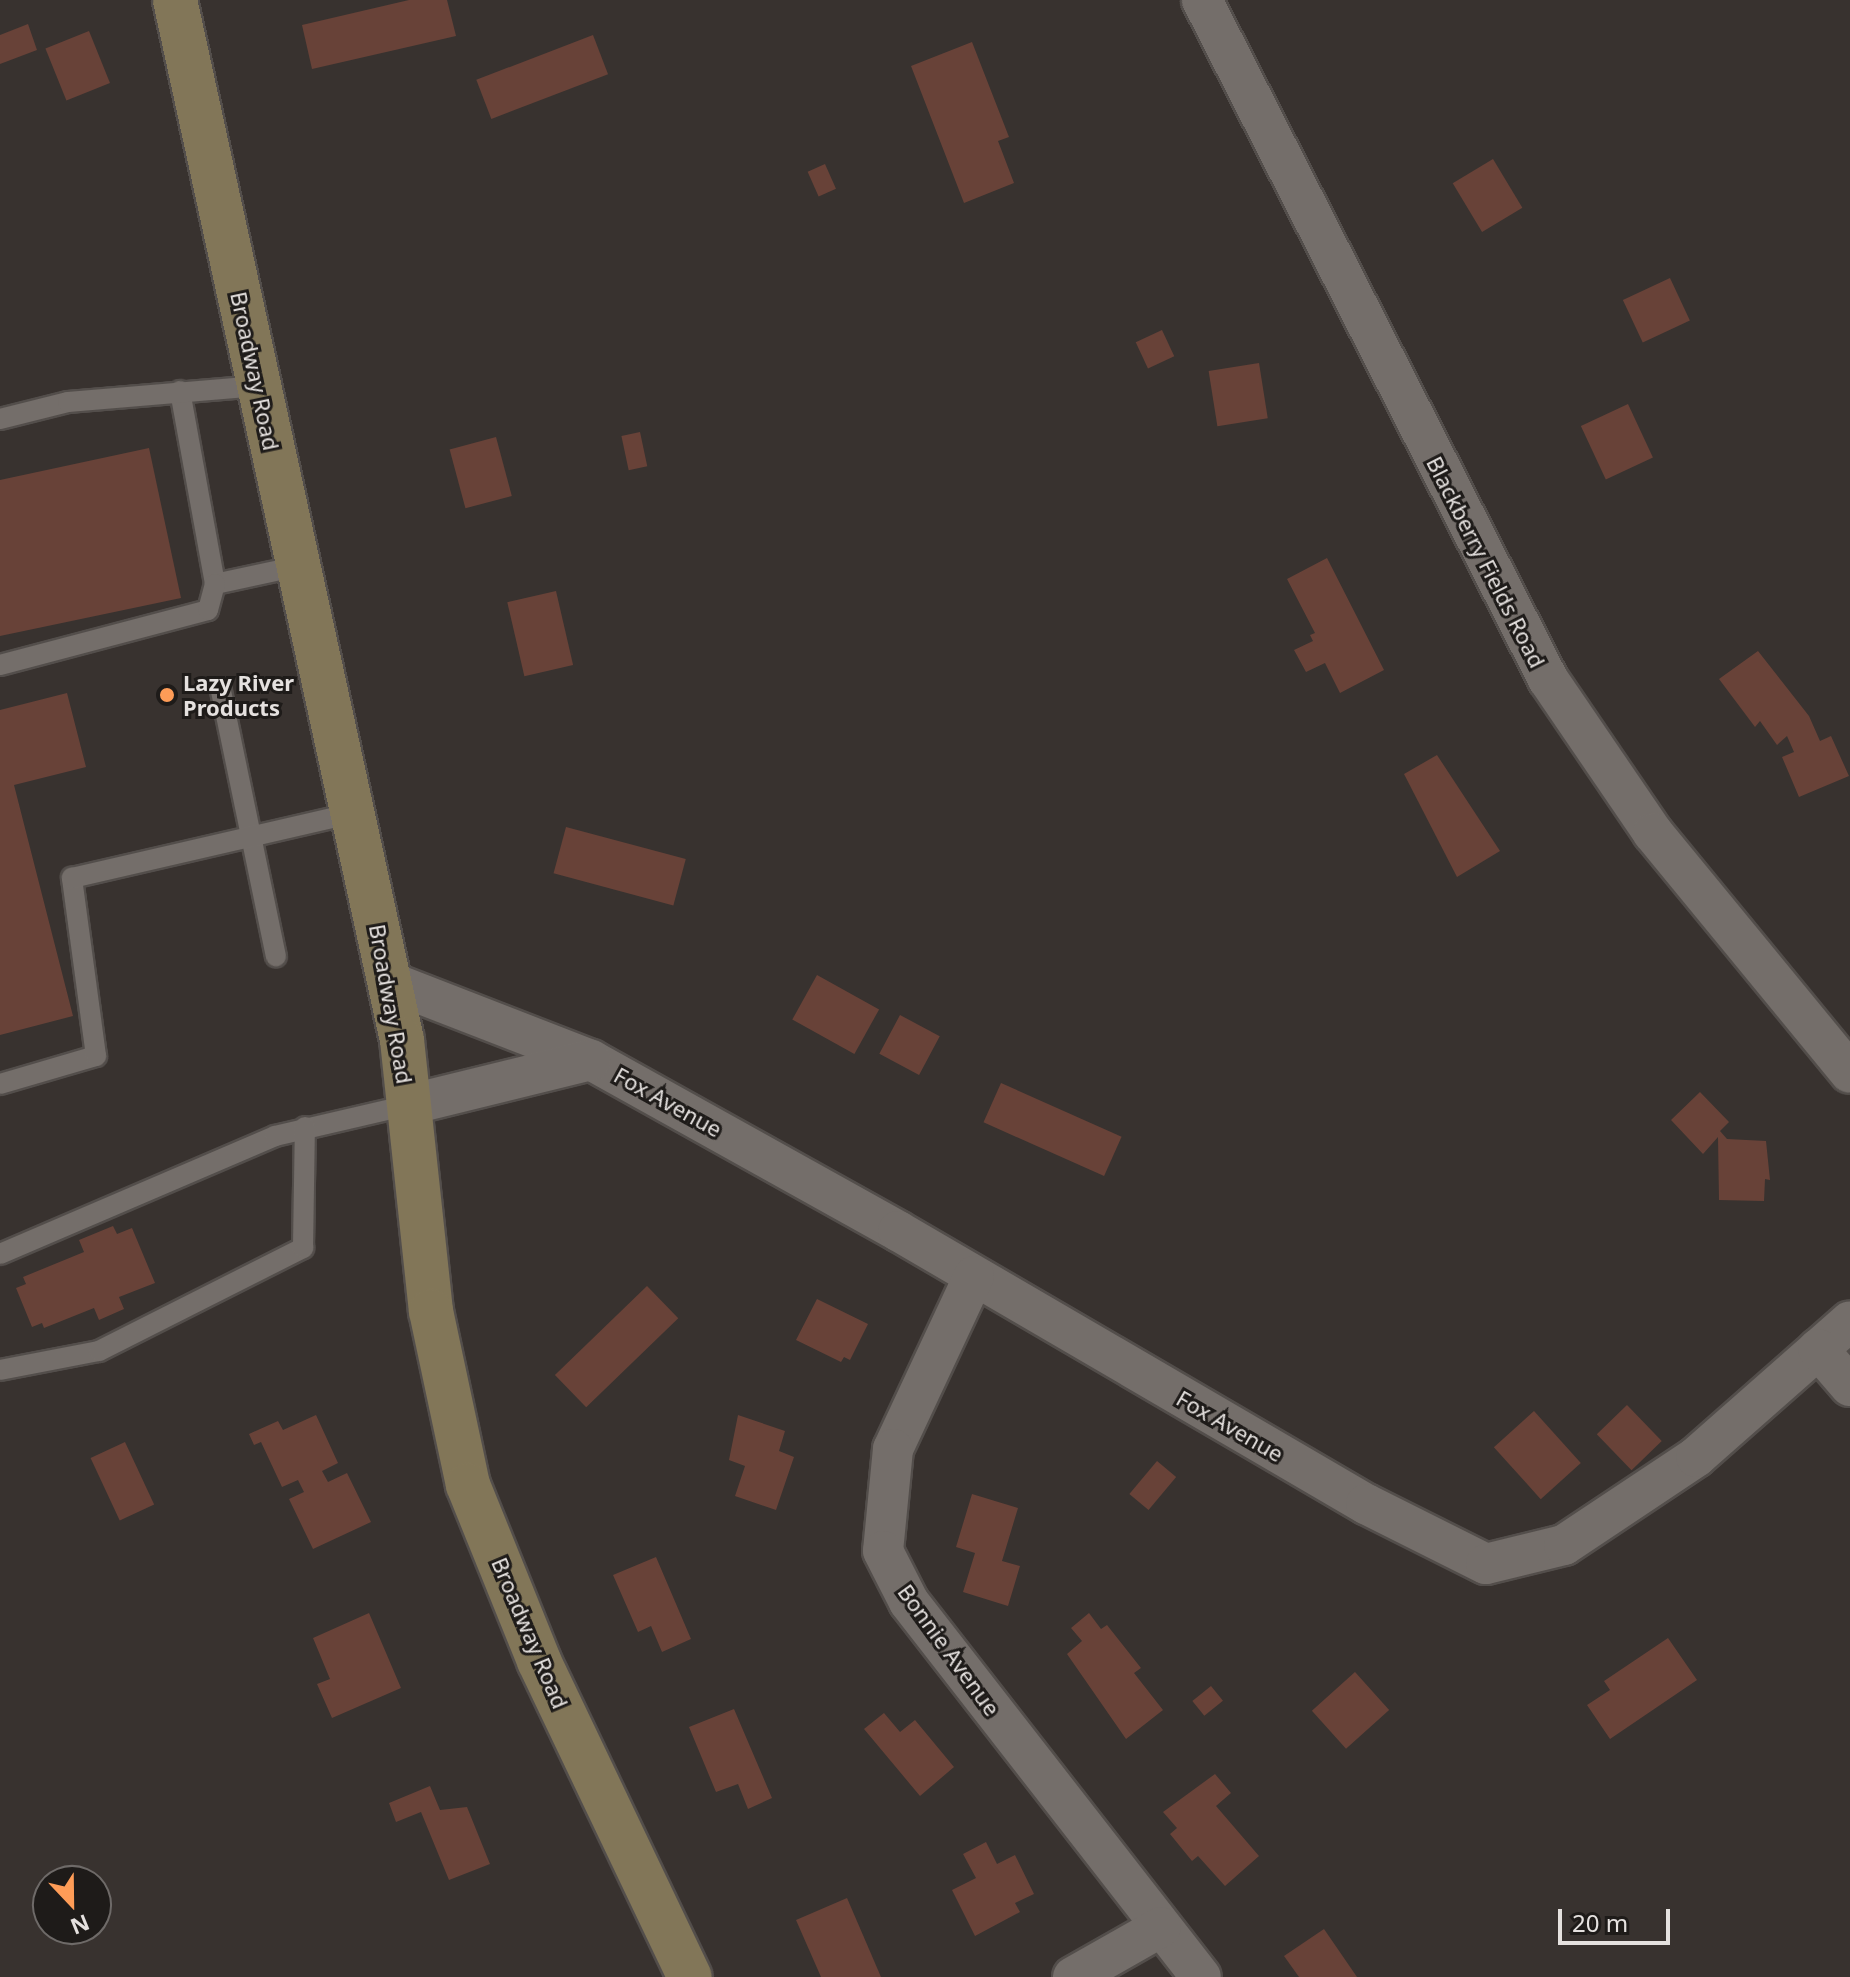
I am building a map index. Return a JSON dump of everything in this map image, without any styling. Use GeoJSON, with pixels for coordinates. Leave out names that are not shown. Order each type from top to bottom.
{"type":"FeatureCollection","features":[{"type":"Feature","properties":{"kind":"main road","name":"Broadway Road"},"geometry":{"type":"LineString","coordinates":[[175,0],[390,982],[408,1105],[433,1325],[468,1485],[539,1661],[690,1977]]}},
{"type":"Feature","properties":{"kind":"street","name":"Blackberry Fields Road"},"geometry":{"type":"LineString","coordinates":[[1202,0],[1548,679],[1653,833],[1850,1073]]}},
{"type":"Feature","properties":{"kind":"street","name":"Fox Avenue"},"geometry":{"type":"LineString","coordinates":[[390,982],[591,1060],[974,1276],[1366,1504],[1486,1564],[1564,1545],[1696,1457],[1850,1321]]}},
{"type":"Feature","properties":{"kind":"street","name":"Fox Avenue"},"geometry":{"type":"LineString","coordinates":[[408,1105],[591,1060]]}},
{"type":"Feature","properties":{"kind":"street","name":"Bonnie Avenue"},"geometry":{"type":"LineString","coordinates":[[974,1276],[893,1449],[883,1551],[909,1602],[1201,1977]]}},
{"type":"Feature","properties":{"kind":"street"},"geometry":{"type":"LineString","coordinates":[[1818,1349],[1850,1386]]}},
{"type":"Feature","properties":{"kind":"street"},"geometry":{"type":"LineString","coordinates":[[1073,1977],[1161,1927]]}},
{"type":"Feature","properties":{"kind":"lane"},"geometry":{"type":"LineString","coordinates":[[0,419],[68,402],[258,386]]}},
{"type":"Feature","properties":{"kind":"lane"},"geometry":{"type":"LineString","coordinates":[[0,665],[208,610],[215,584],[180,391]]}},
{"type":"Feature","properties":{"kind":"lane"},"geometry":{"type":"LineString","coordinates":[[215,584],[298,566]]}},
{"type":"Feature","properties":{"kind":"lane"},"geometry":{"type":"LineString","coordinates":[[221,691],[276,956]]}},
{"type":"Feature","properties":{"kind":"lane"},"geometry":{"type":"LineString","coordinates":[[0,1084],[96,1056],[72,878],[353,813]]}},
{"type":"Feature","properties":{"kind":"lane"},"geometry":{"type":"LineString","coordinates":[[0,1254],[275,1136],[408,1105]]}},
{"type":"Feature","properties":{"kind":"lane"},"geometry":{"type":"LineString","coordinates":[[0,1370],[99,1351],[303,1248],[305,1127]]}},
{"type":"Feature","properties":{"kind":"building"},"geometry":{"type":"Polygon","coordinates":[[[409,0],[447,0],[456,36],[312,69],[302,25],[409,0]]]}},
{"type":"Feature","properties":{"kind":"building"},"geometry":{"type":"Polygon","coordinates":[[[28,24],[37,50],[0,64],[0,35],[28,24]]]}},
{"type":"Feature","properties":{"kind":"building"},"geometry":{"type":"Polygon","coordinates":[[[89,31],[110,83],[66,101],[45,49],[89,31]]]}},
{"type":"Feature","properties":{"kind":"building"},"geometry":{"type":"Polygon","coordinates":[[[593,35],[608,74],[491,119],[476,80],[593,35]]]}},
{"type":"Feature","properties":{"kind":"building"},"geometry":{"type":"Polygon","coordinates":[[[972,42],[1009,137],[998,141],[1014,183],[964,203],[911,66],[972,42]]]}},
{"type":"Feature","properties":{"kind":"building"},"geometry":{"type":"Polygon","coordinates":[[[1493,159],[1522,208],[1482,232],[1453,183],[1493,159]]]}},
{"type":"Feature","properties":{"kind":"building"},"geometry":{"type":"Polygon","coordinates":[[[825,164],[836,189],[819,196],[808,172],[825,164]]]}},
{"type":"Feature","properties":{"kind":"building"},"geometry":{"type":"Polygon","coordinates":[[[1670,278],[1690,321],[1643,343],[1623,300],[1670,278]]]}},
{"type":"Feature","properties":{"kind":"building"},"geometry":{"type":"Polygon","coordinates":[[[1162,330],[1174,356],[1148,369],[1136,342],[1162,330]]]}},
{"type":"Feature","properties":{"kind":"building"},"geometry":{"type":"Polygon","coordinates":[[[1259,363],[1268,418],[1217,426],[1209,371],[1259,363]]]}},
{"type":"Feature","properties":{"kind":"building"},"geometry":{"type":"Polygon","coordinates":[[[1628,404],[1653,457],[1606,479],[1581,426],[1628,404]]]}},
{"type":"Feature","properties":{"kind":"building"},"geometry":{"type":"Polygon","coordinates":[[[640,432],[647,466],[629,470],[621,436],[640,432]]]}},
{"type":"Feature","properties":{"kind":"building"},"geometry":{"type":"Polygon","coordinates":[[[496,437],[512,496],[465,508],[450,449],[496,437]]]}},
{"type":"Feature","properties":{"kind":"building"},"geometry":{"type":"Polygon","coordinates":[[[149,448],[181,598],[0,636],[0,480],[149,448]]]}},
{"type":"Feature","properties":{"kind":"building"},"geometry":{"type":"Polygon","coordinates":[[[1327,558],[1384,670],[1340,693],[1325,663],[1306,672],[1294,650],[1313,641],[1310,635],[1315,633],[1287,579],[1327,558]]]}},
{"type":"Feature","properties":{"kind":"building"},"geometry":{"type":"Polygon","coordinates":[[[556,591],[573,665],[524,676],[507,602],[556,591]]]}},
{"type":"Feature","properties":{"kind":"building"},"geometry":{"type":"Polygon","coordinates":[[[1758,651],[1809,716],[1820,741],[1831,736],[1849,776],[1799,797],[1782,757],[1794,752],[1787,736],[1777,745],[1760,721],[1755,727],[1719,679],[1758,651]]]}},
{"type":"Feature","properties":{"kind":"building"},"geometry":{"type":"Polygon","coordinates":[[[67,693],[86,767],[14,785],[73,1016],[0,1035],[0,710],[67,693]]]}},
{"type":"Feature","properties":{"kind":"building"},"geometry":{"type":"Polygon","coordinates":[[[1437,755],[1500,851],[1457,877],[1404,774],[1437,755]]]}},
{"type":"Feature","properties":{"kind":"building"},"geometry":{"type":"Polygon","coordinates":[[[566,827],[686,859],[673,905],[554,873],[566,827]]]}},
{"type":"Feature","properties":{"kind":"building"},"geometry":{"type":"Polygon","coordinates":[[[817,975],[879,1009],[854,1054],[792,1020],[817,975]]]}},
{"type":"Feature","properties":{"kind":"building"},"geometry":{"type":"Polygon","coordinates":[[[900,1015],[940,1036],[919,1075],[879,1054],[900,1015]]]}},
{"type":"Feature","properties":{"kind":"building"},"geometry":{"type":"Polygon","coordinates":[[[1001,1083],[1122,1137],[1104,1176],[984,1122],[1001,1083]]]}},
{"type":"Feature","properties":{"kind":"building"},"geometry":{"type":"Polygon","coordinates":[[[1700,1092],[1729,1122],[1720,1131],[1727,1139],[1766,1141],[1770,1180],[1765,1179],[1764,1201],[1719,1200],[1718,1137],[1703,1154],[1671,1120],[1700,1092]]]}},
{"type":"Feature","properties":{"kind":"building"},"geometry":{"type":"Polygon","coordinates":[[[113,1226],[117,1234],[132,1228],[155,1283],[119,1297],[124,1309],[99,1320],[94,1308],[44,1328],[42,1323],[32,1327],[16,1288],[26,1284],[23,1277],[84,1252],[79,1240],[113,1226]]]}},
{"type":"Feature","properties":{"kind":"building"},"geometry":{"type":"Polygon","coordinates":[[[647,1286],[678,1318],[586,1407],[555,1375],[647,1286]]]}},
{"type":"Feature","properties":{"kind":"building"},"geometry":{"type":"Polygon","coordinates":[[[817,1299],[868,1324],[850,1360],[844,1357],[841,1362],[796,1340],[817,1299]]]}},
{"type":"Feature","properties":{"kind":"building"},"geometry":{"type":"Polygon","coordinates":[[[1627,1405],[1662,1441],[1632,1470],[1597,1434],[1627,1405]]]}},
{"type":"Feature","properties":{"kind":"building"},"geometry":{"type":"Polygon","coordinates":[[[1534,1411],[1581,1463],[1541,1499],[1494,1447],[1534,1411]]]}},
{"type":"Feature","properties":{"kind":"building"},"geometry":{"type":"Polygon","coordinates":[[[316,1415],[338,1463],[322,1471],[328,1482],[347,1473],[371,1522],[313,1549],[289,1499],[304,1492],[298,1480],[282,1487],[261,1442],[254,1445],[249,1434],[278,1421],[283,1430],[316,1415]]]}},
{"type":"Feature","properties":{"kind":"building"},"geometry":{"type":"Polygon","coordinates":[[[738,1415],[785,1431],[779,1451],[794,1457],[776,1510],[735,1496],[745,1466],[729,1460],[738,1415]]]}},
{"type":"Feature","properties":{"kind":"building"},"geometry":{"type":"Polygon","coordinates":[[[125,1442],[154,1505],[120,1521],[91,1458],[125,1442]]]}},
{"type":"Feature","properties":{"kind":"building"},"geometry":{"type":"Polygon","coordinates":[[[1157,1461],[1176,1477],[1149,1510],[1129,1494],[1157,1461]]]}},
{"type":"Feature","properties":{"kind":"building"},"geometry":{"type":"Polygon","coordinates":[[[972,1494],[1018,1508],[1002,1561],[1020,1566],[1008,1606],[963,1592],[975,1553],[956,1547],[972,1494]]]}},
{"type":"Feature","properties":{"kind":"building"},"geometry":{"type":"Polygon","coordinates":[[[656,1557],[691,1639],[662,1652],[651,1626],[638,1632],[613,1575],[656,1557]]]}},
{"type":"Feature","properties":{"kind":"building"},"geometry":{"type":"Polygon","coordinates":[[[369,1613],[401,1688],[332,1718],[317,1684],[330,1679],[313,1638],[369,1613]]]}},
{"type":"Feature","properties":{"kind":"building"},"geometry":{"type":"Polygon","coordinates":[[[1089,1613],[1101,1629],[1107,1625],[1141,1668],[1134,1673],[1163,1710],[1126,1739],[1067,1654],[1082,1641],[1071,1628],[1089,1613]]]}},
{"type":"Feature","properties":{"kind":"building"},"geometry":{"type":"Polygon","coordinates":[[[1668,1638],[1697,1680],[1610,1739],[1587,1705],[1610,1690],[1604,1681],[1668,1638]]]}},
{"type":"Feature","properties":{"kind":"building"},"geometry":{"type":"Polygon","coordinates":[[[1355,1672],[1389,1710],[1346,1749],[1312,1711],[1355,1672]]]}},
{"type":"Feature","properties":{"kind":"building"},"geometry":{"type":"Polygon","coordinates":[[[1211,1686],[1223,1701],[1204,1716],[1192,1701],[1211,1686]]]}},
{"type":"Feature","properties":{"kind":"building"},"geometry":{"type":"Polygon","coordinates":[[[734,1709],[772,1798],[748,1809],[738,1784],[716,1792],[689,1727],[734,1709]]]}},
{"type":"Feature","properties":{"kind":"building"},"geometry":{"type":"Polygon","coordinates":[[[884,1713],[900,1732],[915,1720],[954,1767],[920,1796],[864,1729],[884,1713]]]}},
{"type":"Feature","properties":{"kind":"building"},"geometry":{"type":"Polygon","coordinates":[[[1215,1774],[1231,1793],[1216,1806],[1259,1856],[1225,1886],[1198,1856],[1192,1861],[1170,1834],[1177,1828],[1163,1812],[1215,1774]]]}},
{"type":"Feature","properties":{"kind":"building"},"geometry":{"type":"Polygon","coordinates":[[[430,1786],[440,1810],[467,1807],[490,1864],[449,1880],[421,1812],[396,1822],[389,1803],[430,1786]]]}},
{"type":"Feature","properties":{"kind":"building"},"geometry":{"type":"Polygon","coordinates":[[[986,1842],[997,1864],[1015,1855],[1034,1894],[1015,1903],[1020,1912],[975,1936],[952,1890],[976,1878],[963,1854],[986,1842]]]}},
{"type":"Feature","properties":{"kind":"building"},"geometry":{"type":"Polygon","coordinates":[[[847,1898],[881,1977],[821,1977],[796,1920],[847,1898]]]}},
{"type":"Feature","properties":{"kind":"building"},"geometry":{"type":"Polygon","coordinates":[[[1324,1929],[1357,1977],[1299,1977],[1284,1956],[1324,1929]]]}},
{"type":"Feature","properties":{"kind":"place","name":"Lazy River Products"},"geometry":{"type":"Point","coordinates":[167,695]}}]}
